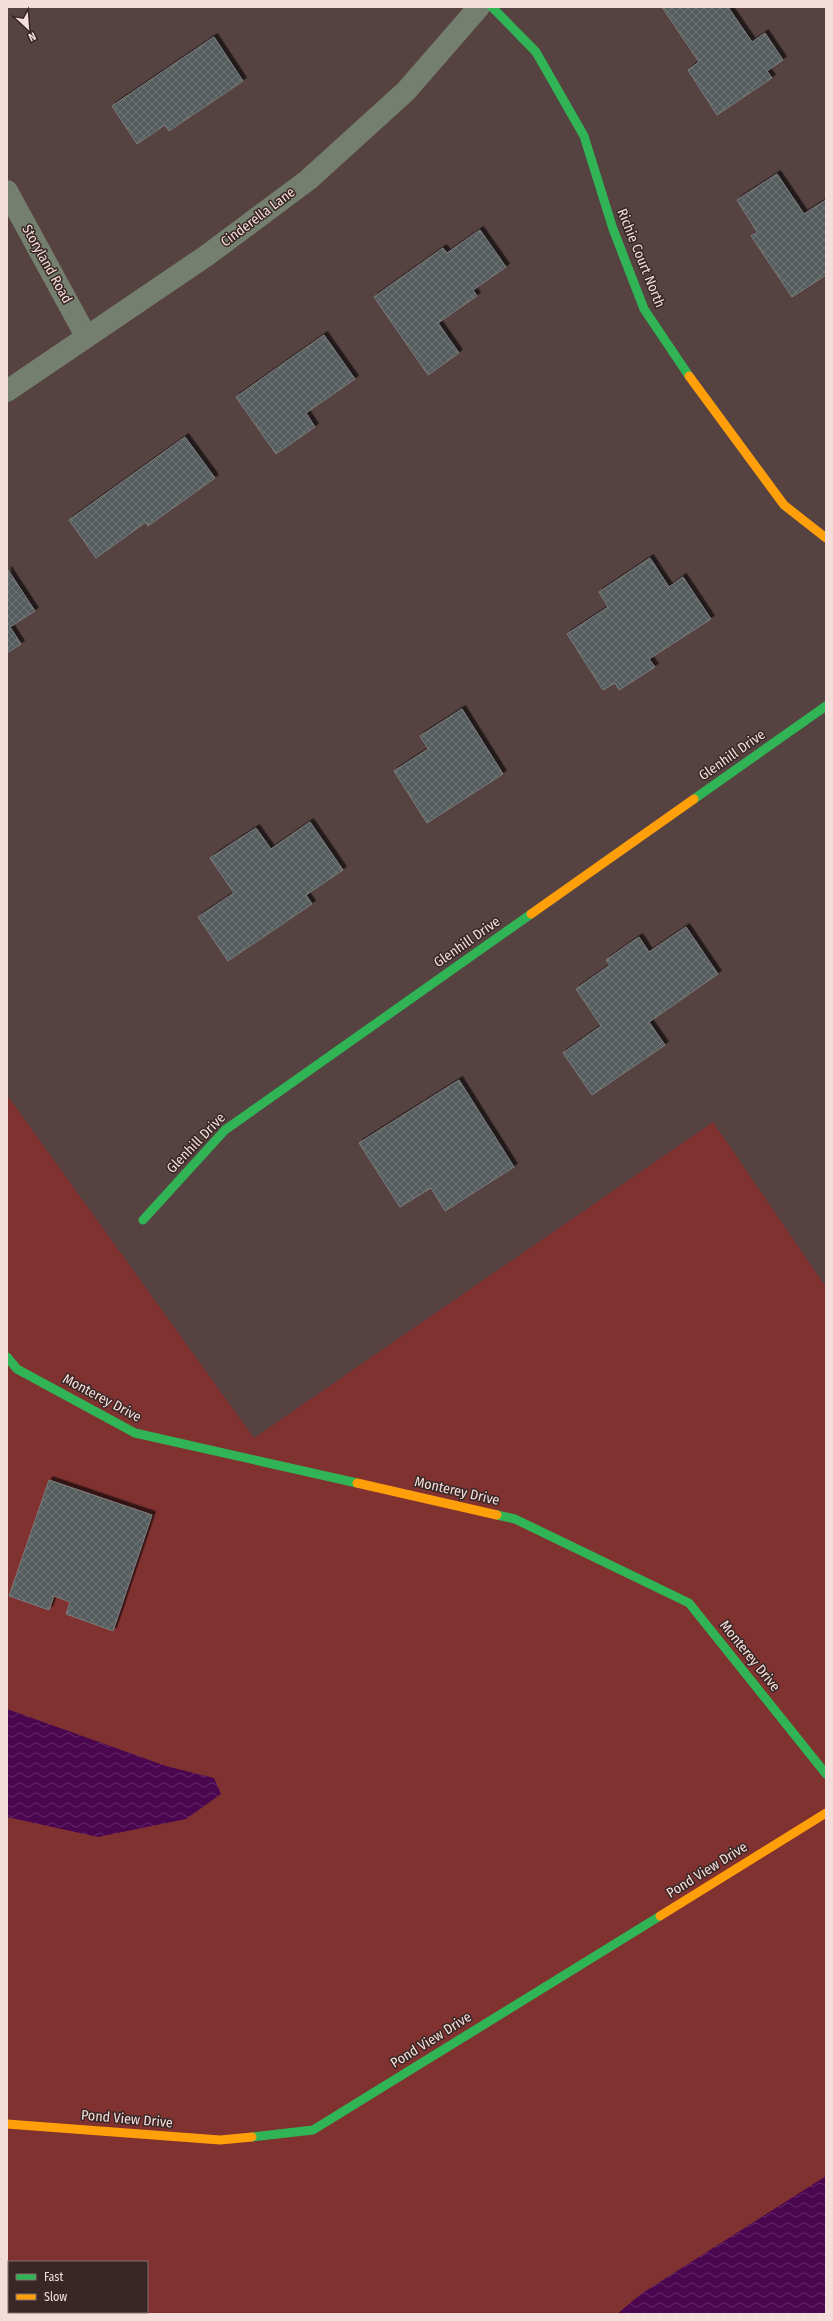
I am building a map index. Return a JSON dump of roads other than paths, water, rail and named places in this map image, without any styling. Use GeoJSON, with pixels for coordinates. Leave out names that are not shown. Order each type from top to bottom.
{"type":"FeatureCollection","features":[{"type":"Feature","properties":{"kind":"street","name":"Cinderella Lane"},"geometry":{"type":"LineString","coordinates":[[7,391],[206,256],[308,180],[406,92],[479,7]]}},
{"type":"Feature","properties":{"kind":"street","name":"Richie Court North"},"geometry":{"type":"LineString","coordinates":[[492,7],[536,52],[584,136],[612,229],[644,309],[704,398],[784,505],[826,538]]}},
{"type":"Feature","properties":{"kind":"street","name":"Storyland Road"},"geometry":{"type":"LineString","coordinates":[[7,191],[86,336]]}},
{"type":"Feature","properties":{"kind":"street","name":"Glenhill Drive"},"geometry":{"type":"LineString","coordinates":[[143,1220],[225,1130],[826,706]]}},
{"type":"Feature","properties":{"kind":"street","name":"Monterey Drive"},"geometry":{"type":"LineString","coordinates":[[7,1358],[17,1369],[135,1433],[515,1519],[690,1603],[826,1774]]}},
{"type":"Feature","properties":{"kind":"street","name":"Pond View Drive"},"geometry":{"type":"LineString","coordinates":[[7,2124],[220,2140],[313,2130],[826,1813]]}},
{"type":"Feature","properties":{"kind":"water"},"geometry":{"type":"Polygon","coordinates":[[[7,1709],[166,1766],[214,1778],[221,1794],[186,1819],[98,1837],[7,1817],[7,1709]]]}},
{"type":"Feature","properties":{"kind":"water"},"geometry":{"type":"Polygon","coordinates":[[[826,2176],[826,2314],[617,2314],[641,2294],[826,2176]]]}}]}
